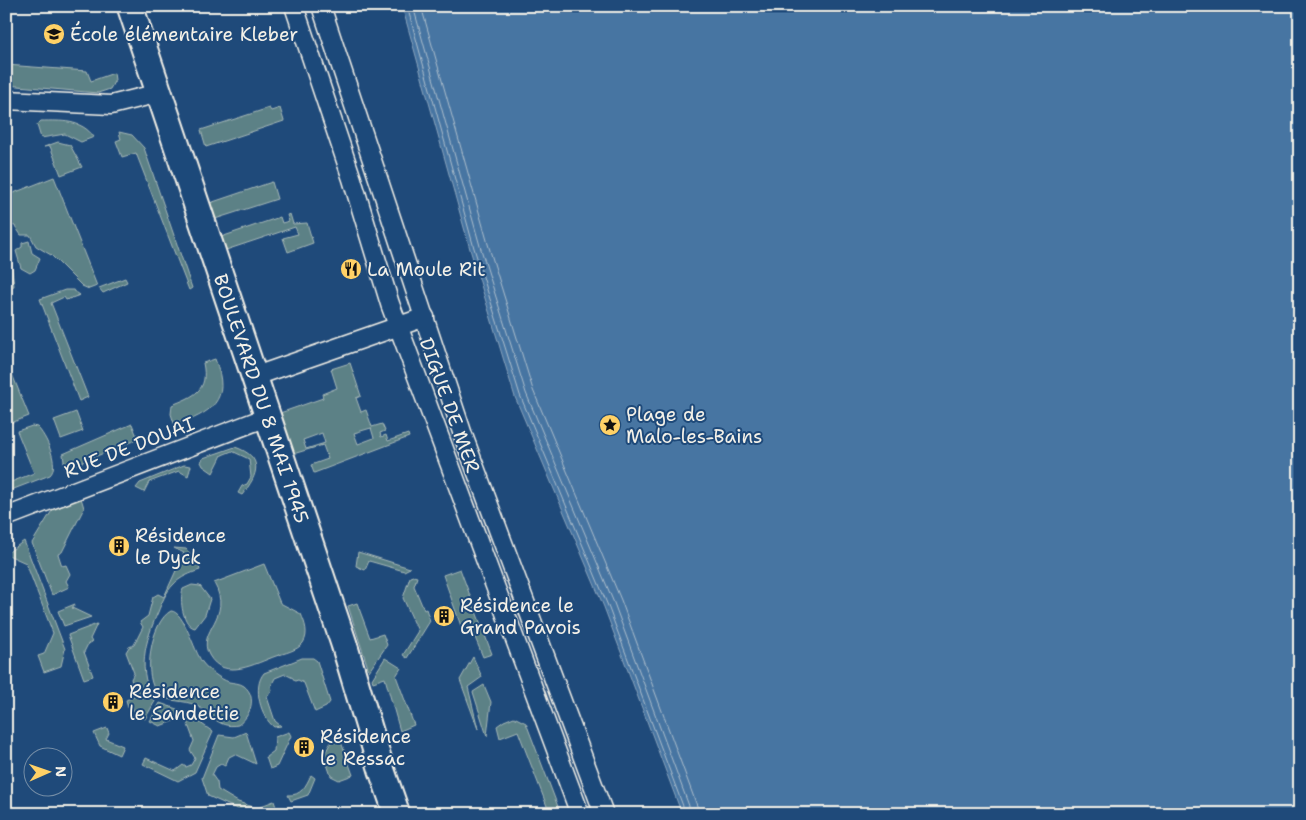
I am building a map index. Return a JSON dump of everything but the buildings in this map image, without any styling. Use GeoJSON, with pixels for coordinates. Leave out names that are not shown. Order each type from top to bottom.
{"type":"FeatureCollection","features":[{"type":"Feature","properties":{"kind":"street","name":"BOULEVARD DU 8 MAI 1945"},"geometry":{"type":"LineString","coordinates":[[130,6],[344,644],[393,803]]}},
{"type":"Feature","properties":{"kind":"street","name":"DIGUE DE MER"},"geometry":{"type":"LineString","coordinates":[[294,6],[352,179],[398,326],[580,814]]}},
{"type":"Feature","properties":{"kind":"street","name":"DIGUE DE MER"},"geometry":{"type":"LineString","coordinates":[[321,6],[470,456],[604,814]]}},
{"type":"Feature","properties":{"kind":"street"},"geometry":{"type":"LineString","coordinates":[[6,100],[111,105],[158,92]]}},
{"type":"Feature","properties":{"kind":"street"},"geometry":{"type":"LineString","coordinates":[[254,377],[425,317]]}},
{"type":"Feature","properties":{"kind":"street","name":"RUE DE DOUAI"},"geometry":{"type":"LineString","coordinates":[[6,517],[267,417]]}},
{"type":"Feature","properties":{"kind":"green space"},"geometry":{"type":"Polygon","coordinates":[[[6,65],[87,71],[91,81],[114,73],[115,80],[110,89],[98,93],[6,85],[6,65]]]}},
{"type":"Feature","properties":{"kind":"green space"},"geometry":{"type":"Polygon","coordinates":[[[269,108],[271,111],[280,108],[284,121],[206,147],[201,130],[269,108]]]}},
{"type":"Feature","properties":{"kind":"green space"},"geometry":{"type":"Polygon","coordinates":[[[41,121],[63,121],[77,124],[89,131],[94,137],[81,142],[65,134],[41,138],[37,125],[41,121]]]}},
{"type":"Feature","properties":{"kind":"green space"},"geometry":{"type":"Polygon","coordinates":[[[119,132],[132,135],[144,148],[192,288],[189,290],[136,153],[122,157],[116,141],[121,139],[119,132]]]}},
{"type":"Feature","properties":{"kind":"green space"},"geometry":{"type":"Polygon","coordinates":[[[58,142],[70,145],[82,167],[61,175],[50,146],[44,147],[58,142]]]}},
{"type":"Feature","properties":{"kind":"green space"},"geometry":{"type":"Polygon","coordinates":[[[54,177],[97,286],[89,289],[82,286],[51,255],[36,246],[30,235],[21,235],[15,226],[6,224],[6,196],[54,177]]]}},
{"type":"Feature","properties":{"kind":"green space"},"geometry":{"type":"Polygon","coordinates":[[[272,182],[277,199],[215,219],[210,203],[272,182]]]}},
{"type":"Feature","properties":{"kind":"green space"},"geometry":{"type":"Polygon","coordinates":[[[290,214],[293,224],[307,223],[313,243],[288,252],[283,238],[298,234],[295,227],[226,250],[221,237],[280,217],[282,223],[289,221],[287,215],[290,214]]]}},
{"type":"Feature","properties":{"kind":"green space"},"geometry":{"type":"Polygon","coordinates":[[[29,241],[32,253],[40,258],[35,270],[30,273],[21,268],[16,251],[22,247],[22,243],[29,241]]]}},
{"type":"Feature","properties":{"kind":"green space"},"geometry":{"type":"Polygon","coordinates":[[[6,252],[10,254],[14,286],[6,288],[6,252]]]}},
{"type":"Feature","properties":{"kind":"green space"},"geometry":{"type":"Polygon","coordinates":[[[125,278],[127,282],[103,293],[99,288],[125,278]]]}},
{"type":"Feature","properties":{"kind":"green space"},"geometry":{"type":"Polygon","coordinates":[[[65,290],[73,290],[80,295],[66,300],[64,297],[51,303],[88,397],[79,401],[40,299],[65,290]]]}},
{"type":"Feature","properties":{"kind":"green space"},"geometry":{"type":"Polygon","coordinates":[[[215,359],[220,374],[221,386],[215,403],[199,416],[175,426],[171,414],[172,405],[187,399],[198,391],[204,380],[203,363],[215,359]]]}},
{"type":"Feature","properties":{"kind":"green space"},"geometry":{"type":"Polygon","coordinates":[[[350,363],[361,396],[356,398],[361,412],[366,410],[372,427],[382,424],[385,431],[380,433],[381,437],[386,435],[388,441],[408,434],[409,437],[314,473],[311,465],[328,459],[323,445],[293,454],[280,413],[323,398],[322,394],[337,388],[331,369],[350,363]],[[371,428],[354,433],[358,444],[374,438],[371,428]],[[322,433],[303,440],[306,449],[325,443],[322,433]]]}},
{"type":"Feature","properties":{"kind":"green space"},"geometry":{"type":"Polygon","coordinates":[[[12,374],[29,416],[11,423],[6,411],[6,376],[12,374]]]}},
{"type":"Feature","properties":{"kind":"green space"},"geometry":{"type":"Polygon","coordinates":[[[76,412],[83,431],[61,439],[54,420],[76,412]]]}},
{"type":"Feature","properties":{"kind":"green space"},"geometry":{"type":"Polygon","coordinates":[[[132,424],[138,439],[65,469],[63,454],[132,424]]]}},
{"type":"Feature","properties":{"kind":"green space"},"geometry":{"type":"Polygon","coordinates":[[[32,426],[37,427],[41,431],[48,443],[53,458],[53,471],[50,475],[6,492],[6,484],[34,473],[17,431],[32,426]]]}},
{"type":"Feature","properties":{"kind":"green space"},"geometry":{"type":"Polygon","coordinates":[[[235,447],[251,456],[256,467],[252,480],[242,495],[238,493],[251,477],[249,459],[232,451],[222,455],[213,473],[203,466],[201,462],[203,458],[235,447]]]}},
{"type":"Feature","properties":{"kind":"green space"},"geometry":{"type":"Polygon","coordinates":[[[184,465],[191,466],[188,476],[179,471],[149,482],[144,492],[136,488],[140,483],[184,465]]]}},
{"type":"Feature","properties":{"kind":"green space"},"geometry":{"type":"Polygon","coordinates":[[[81,498],[84,508],[62,552],[58,554],[62,566],[66,565],[70,574],[66,581],[69,587],[52,595],[32,543],[53,509],[81,498]]]}},
{"type":"Feature","properties":{"kind":"green space"},"geometry":{"type":"Polygon","coordinates":[[[24,541],[65,649],[61,666],[44,672],[38,656],[44,654],[53,633],[26,563],[6,554],[24,541]]]}},
{"type":"Feature","properties":{"kind":"green space"},"geometry":{"type":"Polygon","coordinates":[[[174,548],[186,549],[197,561],[200,570],[176,582],[164,597],[184,553],[174,548]]]}},
{"type":"Feature","properties":{"kind":"green space"},"geometry":{"type":"Polygon","coordinates":[[[358,552],[410,568],[404,571],[369,561],[365,570],[356,566],[358,552]]]}},
{"type":"Feature","properties":{"kind":"green space"},"geometry":{"type":"Polygon","coordinates":[[[264,564],[280,603],[301,614],[306,628],[305,640],[294,650],[250,666],[232,669],[223,668],[215,663],[209,655],[206,646],[207,638],[218,615],[220,606],[219,595],[214,583],[264,564]]]}},
{"type":"Feature","properties":{"kind":"green space"},"geometry":{"type":"Polygon","coordinates":[[[460,569],[492,654],[483,657],[474,635],[461,626],[443,575],[460,569]]]}},
{"type":"Feature","properties":{"kind":"green space"},"geometry":{"type":"Polygon","coordinates":[[[410,577],[417,577],[414,586],[430,621],[407,658],[403,655],[418,631],[403,598],[410,577]]]}},
{"type":"Feature","properties":{"kind":"green space"},"geometry":{"type":"Polygon","coordinates":[[[192,585],[200,586],[210,599],[205,615],[195,628],[185,618],[182,606],[183,589],[192,585]]]}},
{"type":"Feature","properties":{"kind":"green space"},"geometry":{"type":"Polygon","coordinates":[[[158,594],[164,597],[149,634],[144,656],[146,679],[155,701],[145,719],[135,714],[132,706],[128,707],[126,700],[133,697],[135,691],[131,679],[134,673],[126,652],[129,647],[134,645],[143,627],[140,622],[148,616],[153,597],[158,594]]]}},
{"type":"Feature","properties":{"kind":"green space"},"geometry":{"type":"Polygon","coordinates":[[[357,603],[370,638],[383,634],[387,645],[369,671],[348,606],[357,603]]]}},
{"type":"Feature","properties":{"kind":"green space"},"geometry":{"type":"Polygon","coordinates":[[[75,604],[72,608],[91,617],[64,626],[58,611],[75,604]]]}},
{"type":"Feature","properties":{"kind":"green space"},"geometry":{"type":"Polygon","coordinates":[[[171,611],[180,617],[202,662],[222,679],[242,685],[251,696],[249,712],[238,725],[225,725],[195,705],[162,697],[154,687],[150,677],[151,651],[158,626],[171,611]]]}},
{"type":"Feature","properties":{"kind":"green space"},"geometry":{"type":"Polygon","coordinates":[[[97,624],[90,639],[92,642],[88,644],[84,652],[93,676],[84,679],[68,635],[97,624]]]}},
{"type":"Feature","properties":{"kind":"green space"},"geometry":{"type":"Polygon","coordinates":[[[473,657],[482,677],[468,687],[478,729],[460,680],[473,657]]]}},
{"type":"Feature","properties":{"kind":"green space"},"geometry":{"type":"Polygon","coordinates":[[[302,658],[313,658],[317,661],[330,702],[326,707],[315,712],[304,683],[298,680],[295,681],[285,674],[275,678],[271,686],[272,690],[267,697],[275,721],[281,726],[274,727],[262,709],[258,694],[260,679],[264,673],[302,658]]]}},
{"type":"Feature","properties":{"kind":"green space"},"geometry":{"type":"Polygon","coordinates":[[[385,658],[401,668],[396,676],[414,725],[400,731],[385,678],[373,682],[372,679],[385,658]]]}},
{"type":"Feature","properties":{"kind":"green space"},"geometry":{"type":"Polygon","coordinates":[[[484,685],[491,702],[487,736],[473,692],[484,685]]]}},
{"type":"Feature","properties":{"kind":"green space"},"geometry":{"type":"Polygon","coordinates":[[[160,703],[185,712],[213,732],[195,772],[178,781],[143,764],[146,758],[175,771],[183,765],[186,767],[191,765],[195,758],[190,750],[194,741],[187,722],[181,718],[160,726],[150,721],[160,703]]]}},
{"type":"Feature","properties":{"kind":"green space"},"geometry":{"type":"Polygon","coordinates":[[[514,717],[526,723],[560,812],[550,814],[518,731],[500,738],[497,726],[514,717]]]}},
{"type":"Feature","properties":{"kind":"green space"},"geometry":{"type":"Polygon","coordinates":[[[107,728],[109,733],[106,739],[123,746],[119,755],[100,746],[94,733],[107,728]]]}},
{"type":"Feature","properties":{"kind":"green space"},"geometry":{"type":"Polygon","coordinates":[[[337,731],[353,775],[339,780],[331,776],[324,755],[337,731]]]}},
{"type":"Feature","properties":{"kind":"green space"},"geometry":{"type":"Polygon","coordinates":[[[246,732],[256,764],[235,754],[229,757],[225,766],[221,764],[216,767],[212,775],[217,782],[218,790],[238,802],[259,809],[261,806],[274,801],[276,807],[257,814],[248,814],[208,796],[202,778],[219,735],[234,737],[246,732]]]}},
{"type":"Feature","properties":{"kind":"green space"},"geometry":{"type":"Polygon","coordinates":[[[289,732],[291,736],[277,766],[270,769],[266,757],[274,751],[275,737],[289,732]]]}},
{"type":"Feature","properties":{"kind":"green space"},"geometry":{"type":"Polygon","coordinates":[[[311,775],[315,778],[308,795],[291,801],[288,795],[300,792],[311,775]]]}},
{"type":"Feature","properties":{"kind":"water"},"geometry":{"type":"Polygon","coordinates":[[[402,6],[1300,6],[1300,814],[682,814],[604,607],[515,397],[470,249],[402,6]]]}},
{"type":"Feature","properties":{"kind":"place","name":"École élémentaire Kleber"},"geometry":{"type":"Point","coordinates":[54,34]}},
{"type":"Feature","properties":{"kind":"place","name":"La Moule Rit"},"geometry":{"type":"Point","coordinates":[351,269]}},
{"type":"Feature","properties":{"kind":"place","name":"Plage de Malo-les-Bains"},"geometry":{"type":"Point","coordinates":[610,425]}},
{"type":"Feature","properties":{"kind":"place","name":"Résidence le Dyck"},"geometry":{"type":"Point","coordinates":[119,546]}},
{"type":"Feature","properties":{"kind":"place","name":"Résidence le Grand Pavois"},"geometry":{"type":"Point","coordinates":[444,616]}},
{"type":"Feature","properties":{"kind":"place","name":"Résidence le Sandettie"},"geometry":{"type":"Point","coordinates":[113,702]}},
{"type":"Feature","properties":{"kind":"place","name":"Résidence le Ressac"},"geometry":{"type":"Point","coordinates":[304,747]}}]}
